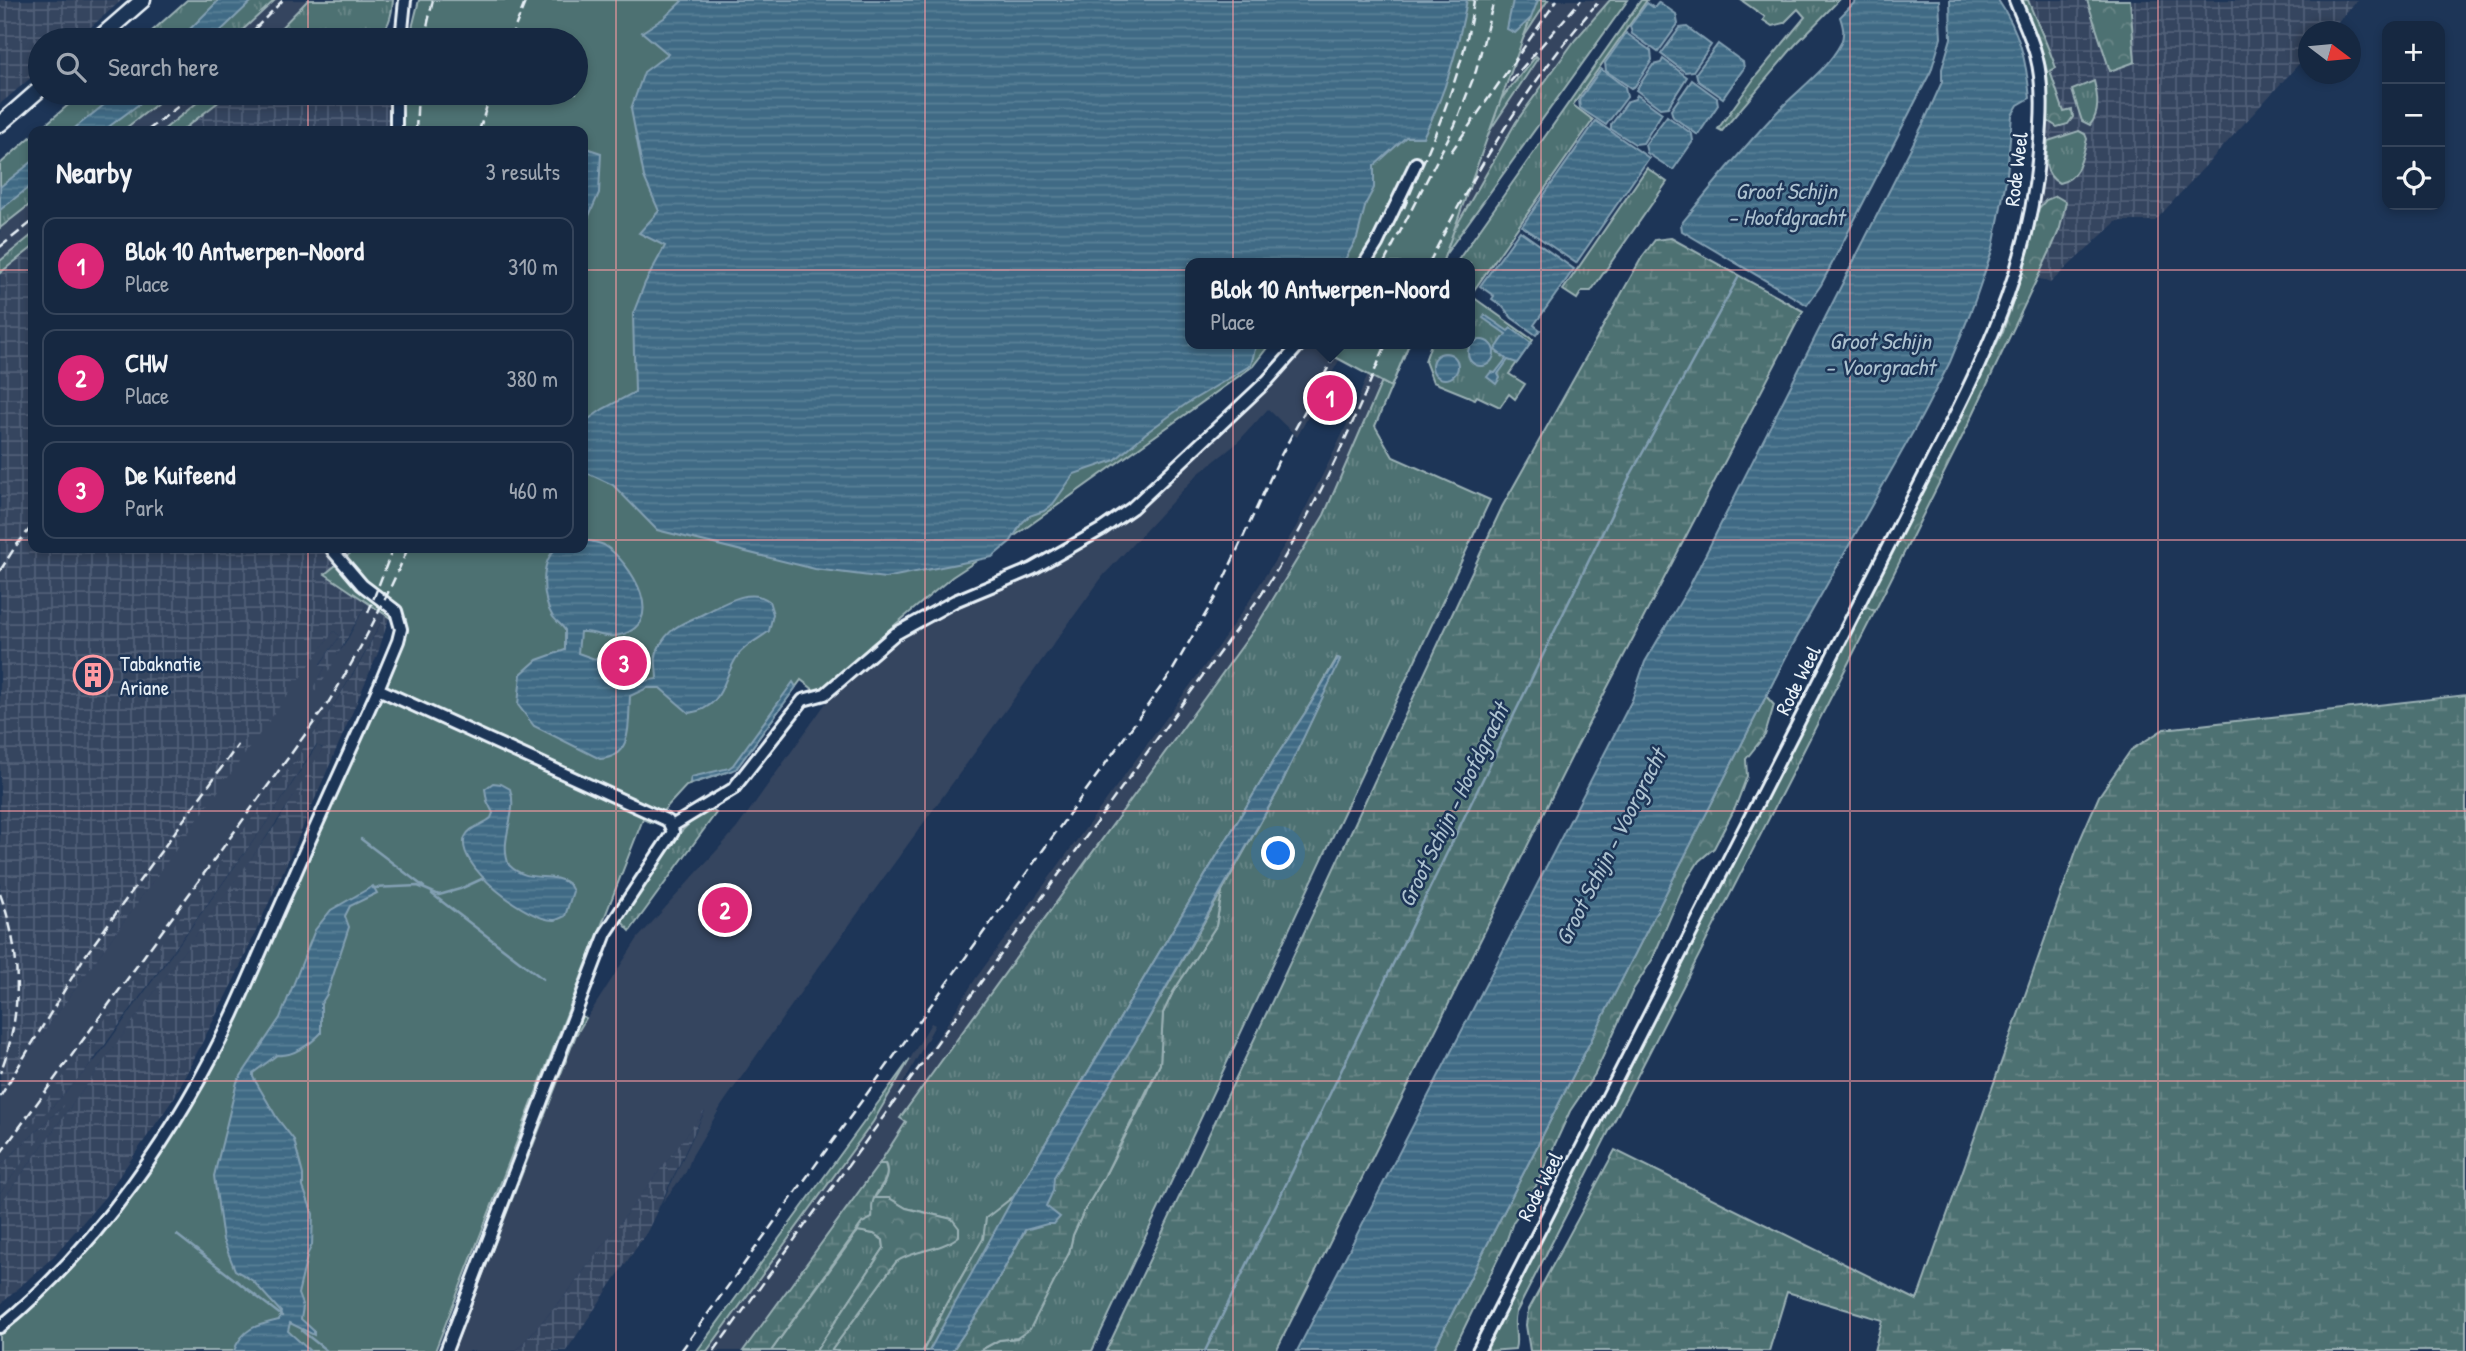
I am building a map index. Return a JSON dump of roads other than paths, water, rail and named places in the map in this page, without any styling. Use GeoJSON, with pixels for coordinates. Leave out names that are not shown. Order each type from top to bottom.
{"type":"FeatureCollection","features":[{"type":"Feature","properties":{"kind":"main road"},"geometry":{"type":"LineString","coordinates":[[111,28],[143,0]]}},
{"type":"Feature","properties":{"kind":"main road"},"geometry":{"type":"LineString","coordinates":[[0,124],[28,100]]}},
{"type":"Feature","properties":{"kind":"street"},"geometry":{"type":"LineString","coordinates":[[402,28],[405,0]]}},
{"type":"Feature","properties":{"kind":"street","name":"Rode Weel"},"geometry":{"type":"LineString","coordinates":[[1478,1351],[1921,482],[1997,327],[2012,289],[2026,237],[2036,188],[2041,131],[2037,56],[2015,0]]}},
{"type":"Feature","properties":{"kind":"street"},"geometry":{"type":"LineString","coordinates":[[396,105],[396,126]]}},
{"type":"Feature","properties":{"kind":"street"},"geometry":{"type":"LineString","coordinates":[[1368,258],[1416,163]]}},
{"type":"Feature","properties":{"kind":"street"},"geometry":{"type":"LineString","coordinates":[[672,826],[733,789],[803,700],[825,694],[895,634],[955,601],[1032,569],[1102,529],[1132,508],[1267,381],[1296,349]]}},
{"type":"Feature","properties":{"kind":"street"},"geometry":{"type":"LineString","coordinates":[[0,1326],[45,1287],[100,1226],[192,1092],[233,1015],[378,689],[401,629],[396,611],[362,586],[334,553]]}},
{"type":"Feature","properties":{"kind":"street"},"geometry":{"type":"LineString","coordinates":[[378,689],[667,821],[673,832],[606,933],[446,1351]]}},
{"type":"Feature","properties":{"kind":"water"},"geometry":{"type":"Polygon","coordinates":[[[219,0],[253,0],[224,28],[191,28],[219,0]]]}},
{"type":"Feature","properties":{"kind":"water"},"geometry":{"type":"Polygon","coordinates":[[[683,0],[1467,0],[1450,70],[1431,120],[1423,137],[1406,137],[1374,166],[1374,188],[1366,203],[1357,238],[1346,258],[1185,258],[1185,349],[1255,349],[1251,365],[1186,404],[1115,460],[1074,474],[1053,504],[1044,511],[1029,516],[1011,541],[992,557],[885,578],[815,569],[657,530],[613,485],[588,473],[588,420],[635,392],[633,314],[645,283],[665,246],[639,233],[659,211],[644,177],[631,109],[644,72],[668,54],[642,32],[664,18],[683,0]]]}},
{"type":"Feature","properties":{"kind":"water"},"geometry":{"type":"Polygon","coordinates":[[[1513,0],[1538,0],[1531,18],[1515,33],[1507,29],[1513,0]]]}},
{"type":"Feature","properties":{"kind":"water","name":"Groot Schijn - Hoofdgracht"},"geometry":{"type":"Polygon","coordinates":[[[1857,0],[1939,0],[1941,38],[1931,71],[1821,285],[1807,305],[1682,231],[1681,224],[1753,138],[1828,62],[1841,43],[1843,30],[1840,17],[1857,0]]]}},
{"type":"Feature","properties":{"kind":"water","name":"Groot Schijn - Voorgracht"},"geometry":{"type":"Polygon","coordinates":[[[1950,0],[1998,0],[2012,23],[2021,47],[2030,98],[2018,105],[2012,115],[2007,175],[1993,248],[1950,362],[1786,657],[1433,1351],[1297,1351],[1632,700],[1645,662],[1689,587],[1924,122],[1942,82],[1942,69],[1951,38],[1950,0]]]}},
{"type":"Feature","properties":{"kind":"water"},"geometry":{"type":"Polygon","coordinates":[[[1659,2],[1676,14],[1678,24],[1658,52],[1632,34],[1630,26],[1647,3],[1654,8],[1659,2]]]}},
{"type":"Feature","properties":{"kind":"water"},"geometry":{"type":"Polygon","coordinates":[[[1687,27],[1711,45],[1693,71],[1685,72],[1661,54],[1680,28],[1687,27]]]}},
{"type":"Feature","properties":{"kind":"water"},"geometry":{"type":"Polygon","coordinates":[[[1626,33],[1651,51],[1652,60],[1631,88],[1606,71],[1605,63],[1626,33]]]}},
{"type":"Feature","properties":{"kind":"water"},"geometry":{"type":"Polygon","coordinates":[[[1718,44],[1743,62],[1744,68],[1723,98],[1698,81],[1696,73],[1718,44]]]}},
{"type":"Feature","properties":{"kind":"water"},"geometry":{"type":"Polygon","coordinates":[[[1663,59],[1687,77],[1668,107],[1660,108],[1636,90],[1653,65],[1661,63],[1663,59]]]}},
{"type":"Feature","properties":{"kind":"water"},"geometry":{"type":"Polygon","coordinates":[[[1601,69],[1625,87],[1627,97],[1606,125],[1580,108],[1579,100],[1601,69]]]}},
{"type":"Feature","properties":{"kind":"water"},"geometry":{"type":"Polygon","coordinates":[[[1692,80],[1717,98],[1718,105],[1698,135],[1673,117],[1671,110],[1692,80]]]}},
{"type":"Feature","properties":{"kind":"water"},"geometry":{"type":"Polygon","coordinates":[[[1637,95],[1662,113],[1643,143],[1635,144],[1611,129],[1611,125],[1628,101],[1635,99],[1637,95]]]}},
{"type":"Feature","properties":{"kind":"water"},"geometry":{"type":"Polygon","coordinates":[[[104,105],[138,105],[110,126],[77,126],[104,105]]]}},
{"type":"Feature","properties":{"kind":"water"},"geometry":{"type":"Polygon","coordinates":[[[1667,116],[1692,134],[1693,141],[1673,170],[1647,153],[1645,145],[1667,116]]]}},
{"type":"Feature","properties":{"kind":"water"},"geometry":{"type":"Polygon","coordinates":[[[1596,121],[1649,158],[1576,263],[1522,226],[1596,121]]]}},
{"type":"Feature","properties":{"kind":"water"},"geometry":{"type":"Polygon","coordinates":[[[588,149],[601,153],[599,193],[588,218],[588,149]]]}},
{"type":"Feature","properties":{"kind":"water"},"geometry":{"type":"Polygon","coordinates":[[[28,165],[28,188],[0,210],[0,187],[28,165]]]}},
{"type":"Feature","properties":{"kind":"water"},"geometry":{"type":"Polygon","coordinates":[[[1520,231],[1574,269],[1534,325],[1540,330],[1536,335],[1512,318],[1492,299],[1494,296],[1480,286],[1520,231]]]}},
{"type":"Feature","properties":{"kind":"water"},"geometry":{"type":"Polygon","coordinates":[[[1485,315],[1508,331],[1511,328],[1531,343],[1517,363],[1508,360],[1498,374],[1500,378],[1496,384],[1487,377],[1491,372],[1495,373],[1506,359],[1495,350],[1506,334],[1483,318],[1485,315]]]}},
{"type":"Feature","properties":{"kind":"water"},"geometry":{"type":"Polygon","coordinates":[[[1476,341],[1486,341],[1493,348],[1493,358],[1486,365],[1476,365],[1469,358],[1469,349],[1475,349],[1476,341]]]}},
{"type":"Feature","properties":{"kind":"water"},"geometry":{"type":"Polygon","coordinates":[[[1445,353],[1454,357],[1458,366],[1454,375],[1445,379],[1436,375],[1432,366],[1436,357],[1445,353]]]}},
{"type":"Feature","properties":{"kind":"water"},"geometry":{"type":"Polygon","coordinates":[[[588,541],[602,544],[615,553],[634,579],[641,593],[641,620],[632,630],[616,636],[580,632],[578,653],[609,664],[625,684],[657,679],[656,655],[669,633],[680,625],[738,598],[754,596],[769,601],[773,614],[769,631],[745,647],[733,663],[721,691],[710,705],[701,710],[689,713],[660,688],[647,688],[630,696],[629,726],[624,745],[611,757],[600,759],[534,726],[518,705],[521,674],[537,660],[565,650],[565,630],[553,617],[546,601],[545,571],[551,554],[588,553],[588,541]]]}},
{"type":"Feature","properties":{"kind":"water"},"geometry":{"type":"Polygon","coordinates":[[[1338,658],[1338,665],[1278,791],[1134,1044],[1054,1177],[1053,1191],[1046,1206],[1060,1217],[1054,1224],[1025,1230],[987,1300],[952,1351],[929,1351],[1014,1196],[1274,760],[1338,658]]]}},
{"type":"Feature","properties":{"kind":"water"},"geometry":{"type":"Polygon","coordinates":[[[793,682],[796,687],[736,769],[690,782],[691,777],[733,765],[793,682]]]}},
{"type":"Feature","properties":{"kind":"water"},"geometry":{"type":"Polygon","coordinates":[[[493,783],[510,789],[512,798],[506,846],[509,865],[524,874],[554,878],[569,884],[573,891],[565,916],[555,920],[528,912],[496,890],[471,862],[465,849],[465,837],[491,818],[493,813],[485,789],[493,783]]]}},
{"type":"Feature","properties":{"kind":"water"},"geometry":{"type":"Polygon","coordinates":[[[373,886],[377,893],[350,906],[345,916],[349,927],[327,994],[321,1004],[321,1033],[301,1049],[277,1055],[253,1073],[277,1118],[294,1140],[303,1175],[303,1187],[313,1214],[312,1245],[298,1294],[303,1307],[301,1319],[314,1331],[314,1335],[290,1323],[288,1331],[310,1351],[234,1351],[246,1332],[279,1320],[281,1312],[253,1281],[235,1270],[223,1240],[214,1176],[237,1082],[280,1018],[315,930],[331,910],[373,886]]]}},
{"type":"Feature","properties":{"kind":"waterway","name":"Groot Schijn - Hoofdgracht"},"geometry":{"type":"LineString","coordinates":[[1205,1351],[1630,476],[1738,278]]}},
{"type":"Feature","properties":{"kind":"waterway"},"geometry":{"type":"LineString","coordinates":[[361,839],[424,887]]}},
{"type":"Feature","properties":{"kind":"waterway"},"geometry":{"type":"LineString","coordinates":[[373,888],[418,886],[439,895],[484,878]]}},
{"type":"Feature","properties":{"kind":"waterway"},"geometry":{"type":"LineString","coordinates":[[432,894],[543,979]]}},
{"type":"Feature","properties":{"kind":"waterway"},"geometry":{"type":"LineString","coordinates":[[177,1235],[282,1316]]}},
{"type":"Feature","properties":{"kind":"waterway"},"geometry":{"type":"LineString","coordinates":[[302,1331],[327,1351]]}},
{"type":"Feature","properties":{"kind":"railway"},"geometry":{"type":"LineString","coordinates":[[256,28],[283,0]]}},
{"type":"Feature","properties":{"kind":"railway"},"geometry":{"type":"LineString","coordinates":[[427,28],[433,0]]}},
{"type":"Feature","properties":{"kind":"railway"},"geometry":{"type":"LineString","coordinates":[[515,28],[526,0]]}},
{"type":"Feature","properties":{"kind":"railway"},"geometry":{"type":"LineString","coordinates":[[1404,208],[1455,80],[1474,0]]}},
{"type":"Feature","properties":{"kind":"railway"},"geometry":{"type":"LineString","coordinates":[[1387,258],[1455,125],[1476,71],[1494,0]]}},
{"type":"Feature","properties":{"kind":"railway"},"geometry":{"type":"LineString","coordinates":[[1451,152],[1557,0]]}},
{"type":"Feature","properties":{"kind":"railway"},"geometry":{"type":"LineString","coordinates":[[1510,82],[1581,0]]}},
{"type":"Feature","properties":{"kind":"railway"},"geometry":{"type":"LineString","coordinates":[[1432,258],[1465,194],[1506,126],[1551,61],[1600,0]]}},
{"type":"Feature","properties":{"kind":"railway"},"geometry":{"type":"LineString","coordinates":[[153,126],[180,105]]}},
{"type":"Feature","properties":{"kind":"railway"},"geometry":{"type":"LineString","coordinates":[[416,126],[417,105]]}},
{"type":"Feature","properties":{"kind":"railway"},"geometry":{"type":"LineString","coordinates":[[481,126],[487,105]]}},
{"type":"Feature","properties":{"kind":"railway"},"geometry":{"type":"LineString","coordinates":[[0,247],[28,225]]}},
{"type":"Feature","properties":{"kind":"railway"},"geometry":{"type":"LineString","coordinates":[[681,1351],[1171,673],[1216,596],[1281,455],[1338,349]]}},
{"type":"Feature","properties":{"kind":"railway"},"geometry":{"type":"LineString","coordinates":[[714,1351],[1261,595],[1314,504],[1384,349]]}},
{"type":"Feature","properties":{"kind":"railway"},"geometry":{"type":"LineString","coordinates":[[0,571],[28,531]]}},
{"type":"Feature","properties":{"kind":"railway"},"geometry":{"type":"LineString","coordinates":[[368,613],[391,553]]}},
{"type":"Feature","properties":{"kind":"railway"},"geometry":{"type":"LineString","coordinates":[[0,1154],[328,703],[371,627],[406,553]]}},
{"type":"Feature","properties":{"kind":"railway"},"geometry":{"type":"LineString","coordinates":[[0,1097],[85,956],[238,745]]}},
{"type":"Feature","properties":{"kind":"railway"},"geometry":{"type":"LineString","coordinates":[[0,894],[13,938],[17,984],[13,1029],[0,1073]]}},
{"type":"Feature","properties":{"kind":"place","name":"Blok 10 Antwerpen-Noord"},"geometry":{"type":"Point","coordinates":[1330,398]}},
{"type":"Feature","properties":{"kind":"place","name":"De Kuifeend"},"geometry":{"type":"Point","coordinates":[624,663]}},
{"type":"Feature","properties":{"kind":"place","name":"Tabaknatie Ariane"},"geometry":{"type":"Point","coordinates":[93,675]}},
{"type":"Feature","properties":{"kind":"place","name":"CHW"},"geometry":{"type":"Point","coordinates":[725,910]}}]}
